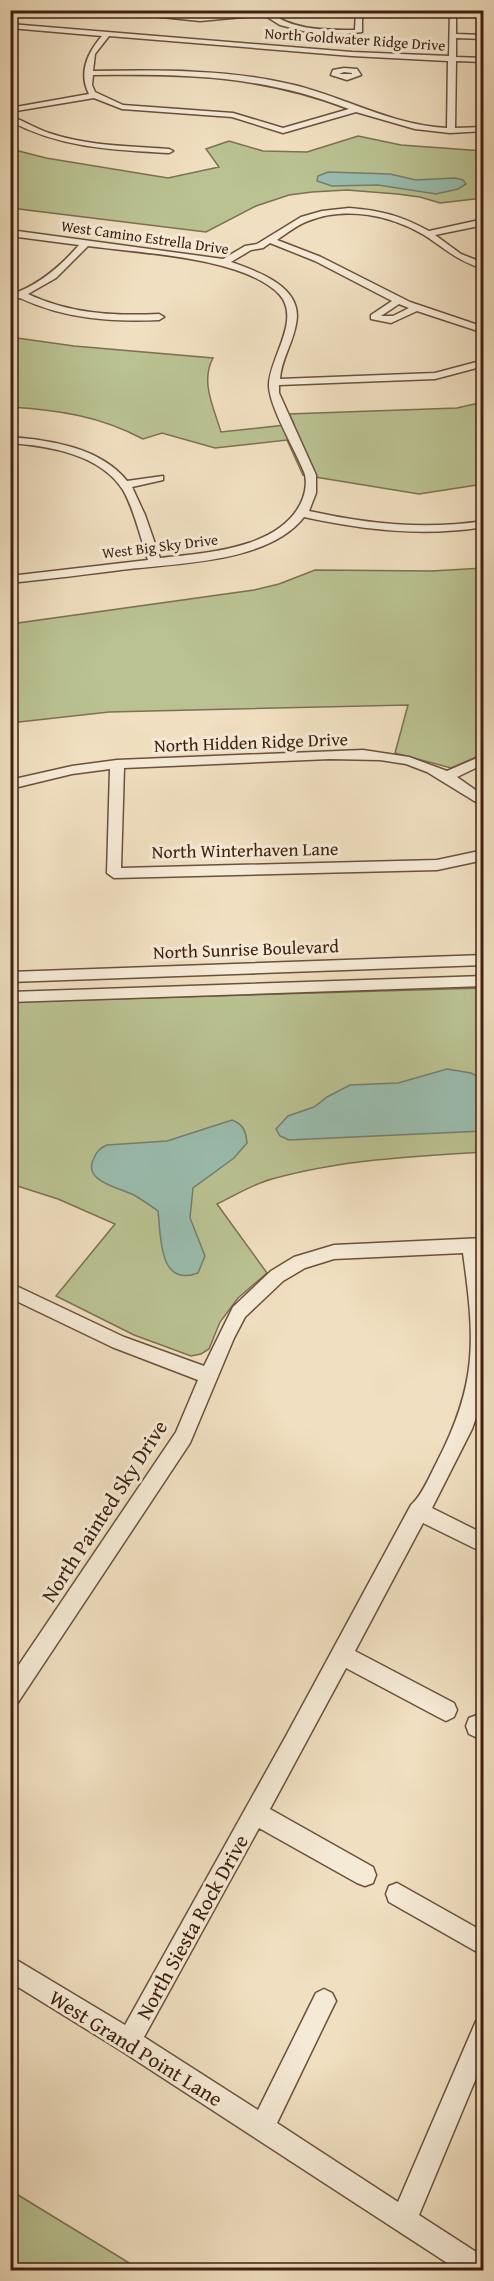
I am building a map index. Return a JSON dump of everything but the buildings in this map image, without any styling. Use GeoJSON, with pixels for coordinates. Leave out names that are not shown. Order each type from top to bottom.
{"type":"FeatureCollection","features":[{"type":"Feature","properties":{"kind":"street"},"geometry":{"type":"LineString","coordinates":[[154,16],[200,19],[264,12],[275,20],[294,27],[319,31],[358,32],[359,10]]}},
{"type":"Feature","properties":{"kind":"street"},"geometry":{"type":"LineString","coordinates":[[451,130],[453,10]]}},
{"type":"Feature","properties":{"kind":"street","name":"North Goldwater Ridge Drive"},"geometry":{"type":"LineString","coordinates":[[10,26],[358,59],[483,60]]}},
{"type":"Feature","properties":{"kind":"street","name":"North Goldwater Ridge Drive"},"geometry":{"type":"LineString","coordinates":[[10,31],[105,36]]}},
{"type":"Feature","properties":{"kind":"street"},"geometry":{"type":"LineString","coordinates":[[105,36],[91,54],[88,85],[95,95],[114,104],[132,109],[233,115],[283,130],[358,109]]}},
{"type":"Feature","properties":{"kind":"street"},"geometry":{"type":"LineString","coordinates":[[453,36],[483,37]]}},
{"type":"Feature","properties":{"kind":"street","name":"North Goldwater Ridge Drive"},"geometry":{"type":"LineString","coordinates":[[452,61],[483,65]]}},
{"type":"Feature","properties":{"kind":"street"},"geometry":{"type":"LineString","coordinates":[[88,73],[215,75],[266,82],[310,92],[400,124],[451,130],[483,129]]}},
{"type":"Feature","properties":{"kind":"street"},"geometry":{"type":"LineString","coordinates":[[330,82],[340,77]]}},
{"type":"Feature","properties":{"kind":"street"},"geometry":{"type":"LineString","coordinates":[[310,92],[320,87]]}},
{"type":"Feature","properties":{"kind":"street"},"geometry":{"type":"LineString","coordinates":[[10,110],[95,95]]}},
{"type":"Feature","properties":{"kind":"street"},"geometry":{"type":"LineString","coordinates":[[10,118],[30,129],[59,138],[169,152]]}},
{"type":"Feature","properties":{"kind":"street"},"geometry":{"type":"LineString","coordinates":[[224,262],[248,248],[260,246],[304,219],[349,211],[398,218],[428,234],[458,256],[483,266]]}},
{"type":"Feature","properties":{"kind":"street"},"geometry":{"type":"LineString","coordinates":[[428,234],[483,222]]}},
{"type":"Feature","properties":{"kind":"street","name":"West Camino Estrella Drive"},"geometry":{"type":"LineString","coordinates":[[10,233],[224,262],[261,276],[281,291],[291,303],[292,322],[274,377]]}},
{"type":"Feature","properties":{"kind":"street"},"geometry":{"type":"LineString","coordinates":[[269,240],[321,259],[348,276],[399,300],[483,330]]}},
{"type":"Feature","properties":{"kind":"street"},"geometry":{"type":"LineString","coordinates":[[10,298],[22,295],[57,275],[86,243]]}},
{"type":"Feature","properties":{"kind":"street"},"geometry":{"type":"LineString","coordinates":[[237,266],[260,251],[260,246]]}},
{"type":"Feature","properties":{"kind":"street"},"geometry":{"type":"LineString","coordinates":[[22,295],[54,310],[77,315],[109,318],[159,317]]}},
{"type":"Feature","properties":{"kind":"street"},"geometry":{"type":"LineString","coordinates":[[399,300],[374,317],[384,321],[394,320],[417,307]]}},
{"type":"Feature","properties":{"kind":"street"},"geometry":{"type":"LineString","coordinates":[[483,363],[435,376],[402,379],[328,378],[316,382],[274,377],[278,404],[311,475],[313,488],[310,502],[303,513],[358,526],[401,531],[432,531],[483,524]]}},
{"type":"Feature","properties":{"kind":"street"},"geometry":{"type":"LineString","coordinates":[[10,440],[68,449],[101,465],[125,485],[154,562]]}},
{"type":"Feature","properties":{"kind":"street"},"geometry":{"type":"LineString","coordinates":[[125,485],[159,478]]}},
{"type":"Feature","properties":{"kind":"street","name":"West Big Sky Drive"},"geometry":{"type":"LineString","coordinates":[[10,580],[216,555],[249,547],[280,532],[303,513]]}},
{"type":"Feature","properties":{"kind":"street","name":"North Hidden Ridge Drive"},"geometry":{"type":"LineString","coordinates":[[10,785],[61,771],[117,765],[346,755],[393,757],[415,762],[448,776],[483,803]]}},
{"type":"Feature","properties":{"kind":"street"},"geometry":{"type":"LineString","coordinates":[[448,776],[483,759]]}},
{"type":"Feature","properties":{"kind":"street","name":"North Winterhaven Lane"},"geometry":{"type":"LineString","coordinates":[[117,765],[114,873],[437,865],[483,855]]}},
{"type":"Feature","properties":{"kind":"street","name":"North Sunrise Boulevard"},"geometry":{"type":"LineString","coordinates":[[10,977],[483,960]]}},
{"type":"Feature","properties":{"kind":"street"},"geometry":{"type":"LineString","coordinates":[[10,997],[483,981]]}},
{"type":"Feature","properties":{"kind":"street","name":"North Painted Sky Drive"},"geometry":{"type":"LineString","coordinates":[[10,1697],[183,1437],[226,1335],[239,1312],[277,1276],[300,1262],[334,1252],[477,1245]]}},
{"type":"Feature","properties":{"kind":"street","name":"North Siesta Rock Drive"},"geometry":{"type":"LineString","coordinates":[[129,2041],[342,1655],[446,1461],[480,1388],[477,1245]]}},
{"type":"Feature","properties":{"kind":"street"},"geometry":{"type":"LineString","coordinates":[[10,1290],[118,1342],[210,1376]]}},
{"type":"Feature","properties":{"kind":"street"},"geometry":{"type":"LineString","coordinates":[[418,1511],[483,1544]]}},
{"type":"Feature","properties":{"kind":"street"},"geometry":{"type":"LineString","coordinates":[[342,1655],[446,1710]]}},
{"type":"Feature","properties":{"kind":"street","name":"North Siesta Rock Drive"},"geometry":{"type":"LineString","coordinates":[[255,1813],[365,1875]]}},
{"type":"Feature","properties":{"kind":"street"},"geometry":{"type":"LineString","coordinates":[[397,1894],[483,1945]]}},
{"type":"Feature","properties":{"kind":"street","name":"West Grand Point Lane"},"geometry":{"type":"LineString","coordinates":[[10,1968],[129,2041],[404,2219],[480,2271]]}},
{"type":"Feature","properties":{"kind":"street"},"geometry":{"type":"LineString","coordinates":[[262,2128],[324,2001]]}},
{"type":"Feature","properties":{"kind":"street"},"geometry":{"type":"LineString","coordinates":[[404,2219],[483,2029]]}},
{"type":"Feature","properties":{"kind":"green space"},"geometry":{"type":"Polygon","coordinates":[[[358,136],[401,145],[483,151],[483,198],[440,203],[397,194],[347,190],[312,192],[289,195],[256,206],[206,232],[11,208],[11,149],[46,158],[168,178],[219,167],[206,149],[229,141],[263,151],[307,152],[358,136]]]}},
{"type":"Feature","properties":{"kind":"green space"},"geometry":{"type":"Polygon","coordinates":[[[10,337],[74,346],[213,358],[209,367],[208,386],[221,432],[294,424],[289,414],[457,408],[483,402],[483,484],[419,494],[303,475],[287,440],[215,448],[162,433],[143,439],[95,420],[45,410],[11,407],[10,337]]]}},
{"type":"Feature","properties":{"kind":"green space"},"geometry":{"type":"Polygon","coordinates":[[[483,568],[484,692],[479,715],[483,754],[451,768],[395,753],[408,705],[109,712],[19,722],[11,725],[11,624],[254,590],[279,584],[315,570],[432,571],[483,568]]]}},
{"type":"Feature","properties":{"kind":"green space"},"geometry":{"type":"Polygon","coordinates":[[[483,988],[483,1152],[403,1157],[324,1167],[265,1181],[217,1204],[267,1273],[238,1298],[220,1322],[209,1349],[201,1354],[191,1356],[134,1335],[56,1296],[115,1224],[58,1199],[11,1184],[10,1002],[483,988]]]}},
{"type":"Feature","properties":{"kind":"green space"},"geometry":{"type":"Polygon","coordinates":[[[10,2190],[139,2269],[141,2270],[11,2270],[10,2190]]]}},
{"type":"Feature","properties":{"kind":"shaded area"},"geometry":{"type":"Polygon","coordinates":[[[328,172],[390,174],[416,180],[455,178],[463,180],[466,184],[458,189],[436,194],[378,185],[332,186],[317,181],[318,176],[328,172]]]}},
{"type":"Feature","properties":{"kind":"shaded area"},"geometry":{"type":"Polygon","coordinates":[[[447,1069],[471,1073],[483,1079],[483,1131],[289,1140],[280,1136],[276,1129],[288,1116],[314,1107],[350,1085],[398,1083],[447,1069]]]}},
{"type":"Feature","properties":{"kind":"shaded area"},"geometry":{"type":"Polygon","coordinates":[[[232,1120],[243,1128],[247,1143],[234,1158],[193,1188],[190,1218],[205,1256],[198,1273],[185,1276],[175,1273],[164,1257],[158,1211],[134,1195],[97,1178],[91,1166],[96,1153],[107,1145],[167,1141],[232,1120]]]}}]}
